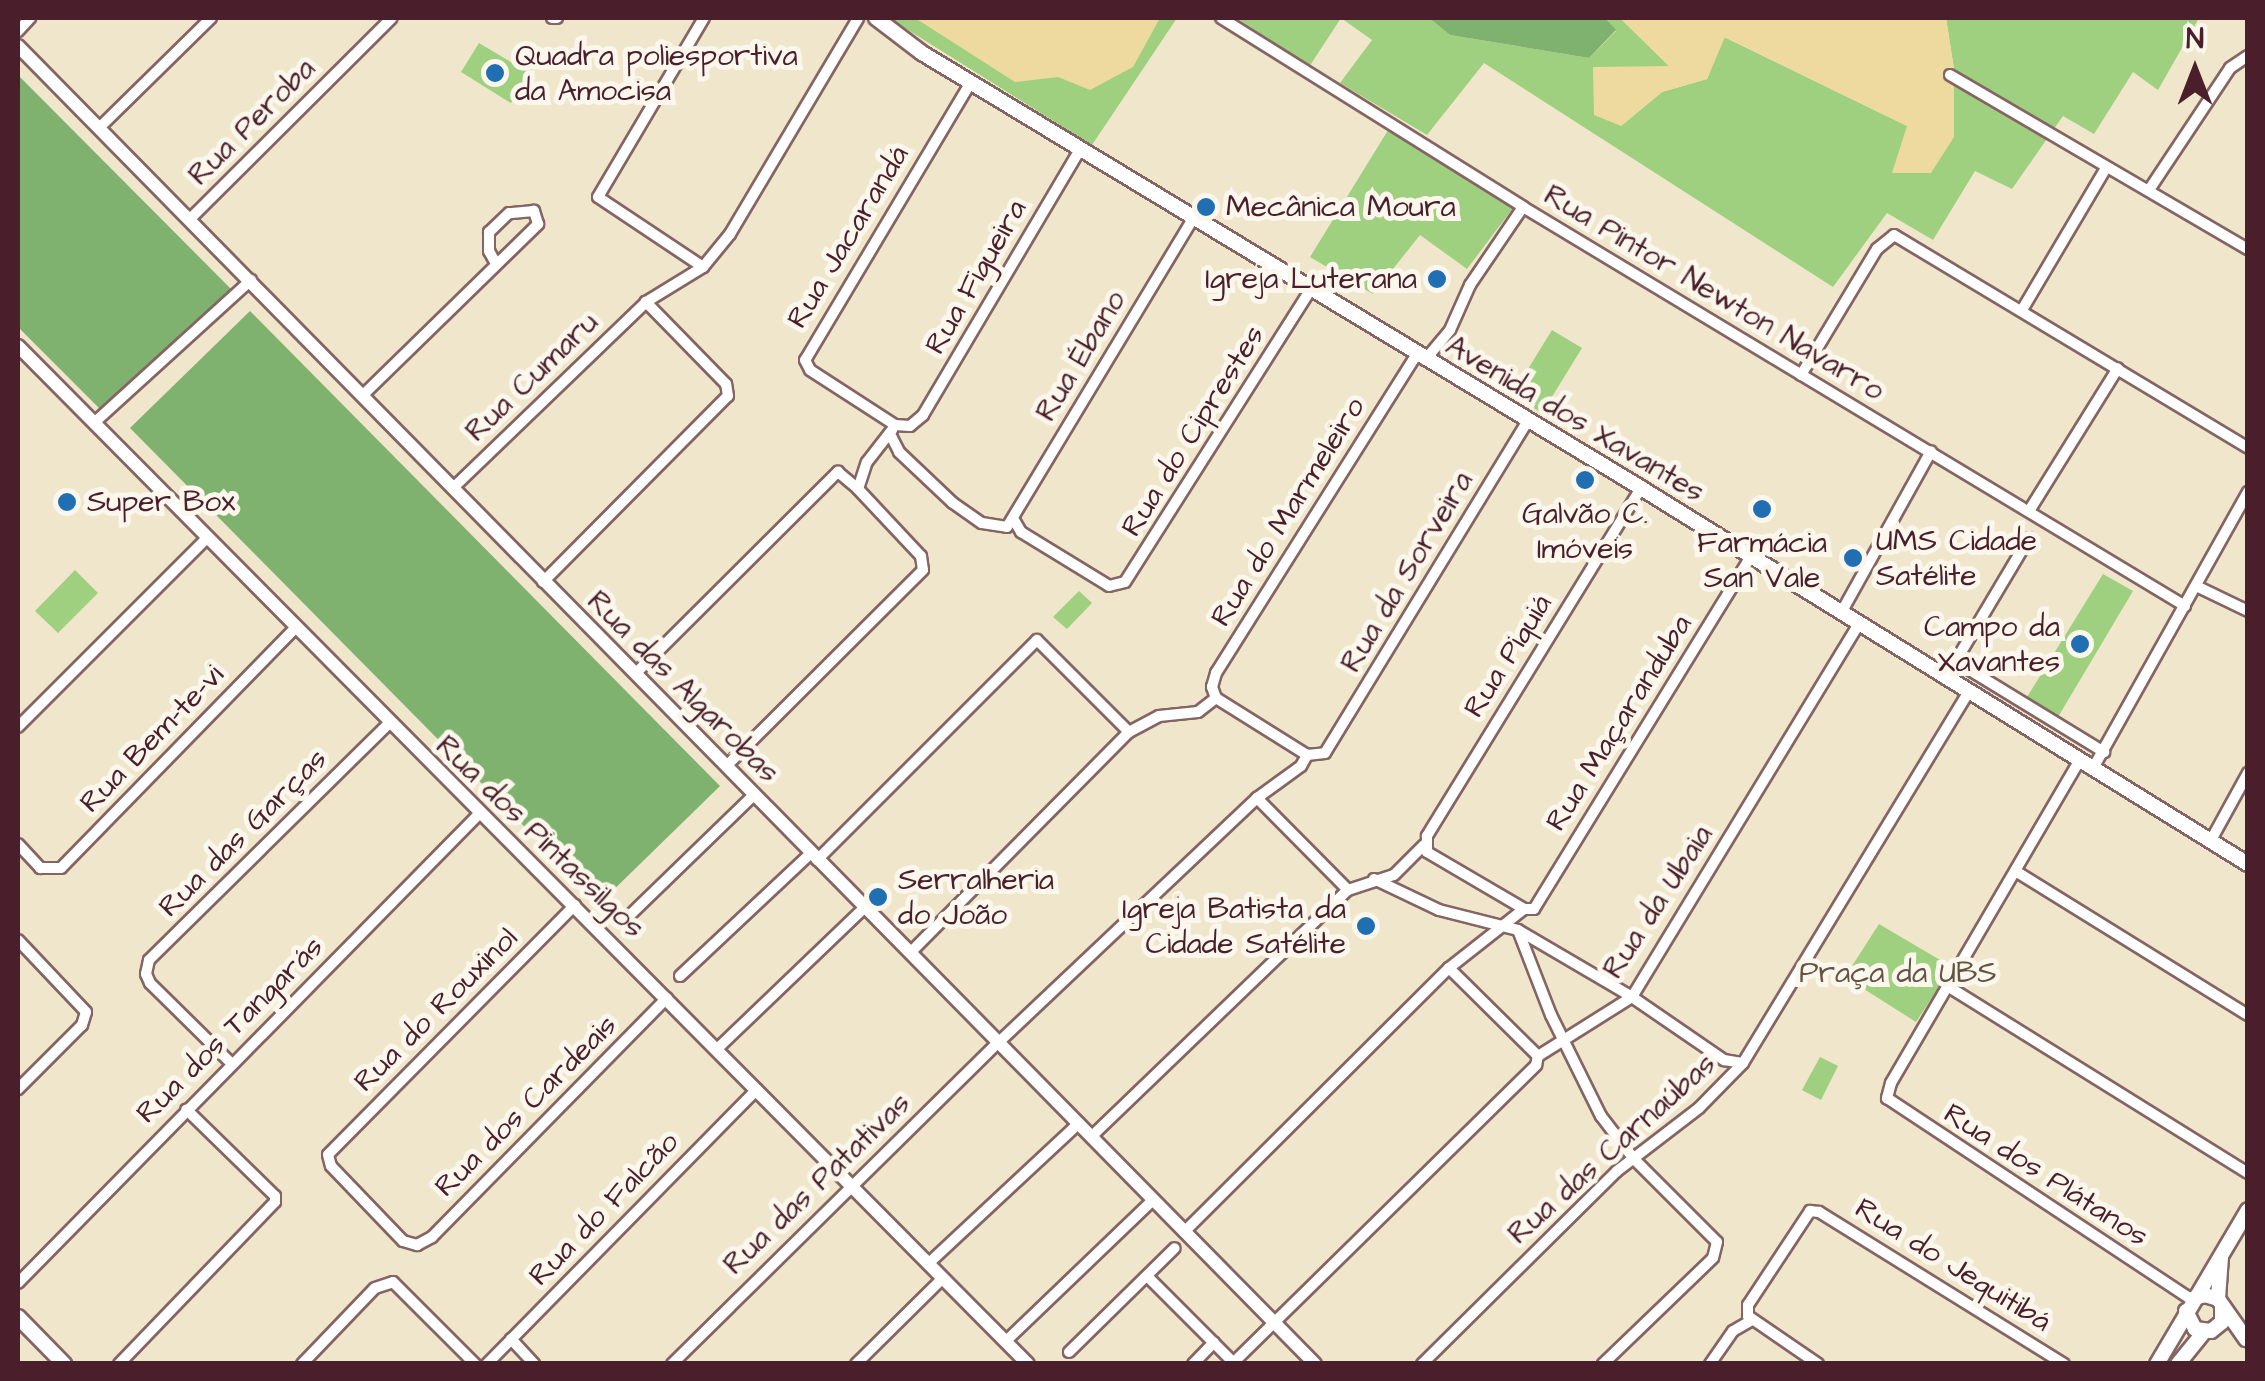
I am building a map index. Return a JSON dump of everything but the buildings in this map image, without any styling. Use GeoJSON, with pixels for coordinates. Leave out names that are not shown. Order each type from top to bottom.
{"type":"FeatureCollection","features":[{"type":"Feature","properties":{"kind":"main road","name":"Avenida dos Xavantes"},"geometry":{"type":"LineString","coordinates":[[876,18],[894,36],[1420,358],[1641,488],[2078,763],[2248,864]]}},
{"type":"Feature","properties":{"kind":"main road"},"geometry":{"type":"LineString","coordinates":[[2157,1364],[2248,1210]]}},
{"type":"Feature","properties":{"kind":"main road"},"geometry":{"type":"LineString","coordinates":[[2178,1364],[2210,1330],[2220,1302],[2221,1256]]}},
{"type":"Feature","properties":{"kind":"main road"},"geometry":{"type":"LineString","coordinates":[[2191,1303],[2205,1295],[2220,1302],[2247,1339]]}},
{"type":"Feature","properties":{"kind":"main road"},"geometry":{"type":"LineString","coordinates":[[2191,1303],[2195,1329],[2247,1339]]}},
{"type":"Feature","properties":{"kind":"main road"},"geometry":{"type":"LineString","coordinates":[[18,1317],[64,1364]]}},
{"type":"Feature","properties":{"kind":"street"},"geometry":{"type":"LineString","coordinates":[[18,31],[30,18]]}},
{"type":"Feature","properties":{"kind":"street"},"geometry":{"type":"LineString","coordinates":[[98,128],[211,18]]}},
{"type":"Feature","properties":{"kind":"street","name":"Rua Peroba"},"geometry":{"type":"LineString","coordinates":[[189,220],[392,18]]}},
{"type":"Feature","properties":{"kind":"street"},"geometry":{"type":"LineString","coordinates":[[704,18],[598,196],[703,267],[730,234],[858,18]]}},
{"type":"Feature","properties":{"kind":"street","name":"Rua Pintor Newton Navarro"},"geometry":{"type":"LineString","coordinates":[[1221,18],[1522,207],[2185,606]]}},
{"type":"Feature","properties":{"kind":"street","name":"Rua das Algarobas"},"geometry":{"type":"LineString","coordinates":[[18,46],[1315,1364]]}},
{"type":"Feature","properties":{"kind":"street"},"geometry":{"type":"LineString","coordinates":[[2149,190],[2230,68],[2248,56]]}},
{"type":"Feature","properties":{"kind":"street"},"geometry":{"type":"LineString","coordinates":[[1950,75],[2248,249]]}},
{"type":"Feature","properties":{"kind":"street","name":"Rua Jacarandá"},"geometry":{"type":"LineString","coordinates":[[910,426],[892,429],[810,370],[805,360],[971,82]]}},
{"type":"Feature","properties":{"kind":"street","name":"Rua Figueira"},"geometry":{"type":"LineString","coordinates":[[910,426],[924,416],[1080,150]]}},
{"type":"Feature","properties":{"kind":"street"},"geometry":{"type":"LineString","coordinates":[[2022,310],[2106,168]]}},
{"type":"Feature","properties":{"kind":"street","name":"Rua do Marmeleiro"},"geometry":{"type":"LineString","coordinates":[[1216,698],[1212,686],[1216,673],[1420,358],[1450,330],[1470,285],[1522,207]]}},
{"type":"Feature","properties":{"kind":"street"},"geometry":{"type":"LineString","coordinates":[[363,395],[538,224],[534,211],[509,214],[490,232],[489,251],[495,262]]}},
{"type":"Feature","properties":{"kind":"street","name":"Rua Ébano"},"geometry":{"type":"LineString","coordinates":[[1014,520],[1017,507],[1192,219]]}},
{"type":"Feature","properties":{"kind":"street"},"geometry":{"type":"LineString","coordinates":[[1801,374],[1883,241],[1894,235],[2248,448]]}},
{"type":"Feature","properties":{"kind":"street","name":"Rua Cumaru"},"geometry":{"type":"LineString","coordinates":[[452,488],[646,302],[703,267]]}},
{"type":"Feature","properties":{"kind":"street"},"geometry":{"type":"LineString","coordinates":[[94,422],[251,280]]}},
{"type":"Feature","properties":{"kind":"street","name":"Rua do Ciprestes"},"geometry":{"type":"LineString","coordinates":[[1014,520],[1020,532],[1109,586],[1132,576],[1310,291]]}},
{"type":"Feature","properties":{"kind":"street"},"geometry":{"type":"LineString","coordinates":[[543,582],[724,402],[726,384],[646,302]]}},
{"type":"Feature","properties":{"kind":"street","name":"Rua dos Pintassilgos"},"geometry":{"type":"LineString","coordinates":[[20,352],[94,422],[388,724],[668,998],[1028,1364]]}},
{"type":"Feature","properties":{"kind":"street"},"geometry":{"type":"LineString","coordinates":[[2029,511],[2118,368]]}},
{"type":"Feature","properties":{"kind":"street","name":"Rua da Sorveira"},"geometry":{"type":"LineString","coordinates":[[1307,755],[1320,755],[1331,748],[1527,422]]}},
{"type":"Feature","properties":{"kind":"street"},"geometry":{"type":"LineString","coordinates":[[858,490],[867,462],[892,429]]}},
{"type":"Feature","properties":{"kind":"street"},"geometry":{"type":"LineString","coordinates":[[892,429],[899,452],[968,513],[1000,529],[1014,520]]}},
{"type":"Feature","properties":{"kind":"street"},"geometry":{"type":"LineString","coordinates":[[1841,612],[1931,452]]}},
{"type":"Feature","properties":{"kind":"street"},"geometry":{"type":"LineString","coordinates":[[637,672],[838,472],[858,490],[920,556],[924,564],[919,575],[726,766]]}},
{"type":"Feature","properties":{"kind":"street","name":"Rua Piquiá"},"geometry":{"type":"LineString","coordinates":[[1426,848],[1641,488]]}},
{"type":"Feature","properties":{"kind":"street"},"geometry":{"type":"LineString","coordinates":[[2092,771],[2248,492]]}},
{"type":"Feature","properties":{"kind":"street"},"geometry":{"type":"LineString","coordinates":[[18,727],[208,538]]}},
{"type":"Feature","properties":{"kind":"street"},"geometry":{"type":"LineString","coordinates":[[1945,680],[2029,538]]}},
{"type":"Feature","properties":{"kind":"street","name":"Rua Maçaranduba"},"geometry":{"type":"LineString","coordinates":[[1449,968],[1505,924],[1534,909],[1750,558]]}},
{"type":"Feature","properties":{"kind":"street"},"geometry":{"type":"LineString","coordinates":[[2196,586],[2248,611]]}},
{"type":"Feature","properties":{"kind":"street","name":"Rua da Ubaia"},"geometry":{"type":"LineString","coordinates":[[1234,1363],[1536,1065],[1538,1056],[1632,997],[1860,624]]}},
{"type":"Feature","properties":{"kind":"street","name":"Rua Bem-te-vi"},"geometry":{"type":"LineString","coordinates":[[18,844],[40,868],[61,868],[294,628]]}},
{"type":"Feature","properties":{"kind":"street"},"geometry":{"type":"LineString","coordinates":[[680,976],[814,856],[1038,640],[1129,732]]}},
{"type":"Feature","properties":{"kind":"street"},"geometry":{"type":"LineString","coordinates":[[1955,661],[2104,752]]}},
{"type":"Feature","properties":{"kind":"street"},"geometry":{"type":"LineString","coordinates":[[1985,705],[1996,686]]}},
{"type":"Feature","properties":{"kind":"street","name":"Rua das Carnaúbas"},"geometry":{"type":"LineString","coordinates":[[1422,1364],[1634,1160],[1699,1108],[1743,1062],[1968,694]]}},
{"type":"Feature","properties":{"kind":"street"},"geometry":{"type":"LineString","coordinates":[[910,952],[1129,732],[1159,716],[1198,712],[1216,698],[1307,755],[1301,766],[1257,798],[999,1042]]}},
{"type":"Feature","properties":{"kind":"street"},"geometry":{"type":"LineString","coordinates":[[2014,723],[2026,705]]}},
{"type":"Feature","properties":{"kind":"street","name":"Rua das Garças"},"geometry":{"type":"LineString","coordinates":[[232,1064],[150,983],[146,974],[150,960],[388,724]]}},
{"type":"Feature","properties":{"kind":"street"},"geometry":{"type":"LineString","coordinates":[[2078,763],[1949,987],[2248,1173]]}},
{"type":"Feature","properties":{"kind":"street"},"geometry":{"type":"LineString","coordinates":[[2210,842],[2248,773]]}},
{"type":"Feature","properties":{"kind":"street"},"geometry":{"type":"LineString","coordinates":[[628,916],[754,794]]}},
{"type":"Feature","properties":{"kind":"street"},"geometry":{"type":"LineString","coordinates":[[1257,798],[1348,890]]}},
{"type":"Feature","properties":{"kind":"street","name":"Rua dos Tangarás"},"geometry":{"type":"LineString","coordinates":[[18,1283],[480,813]]}},
{"type":"Feature","properties":{"kind":"street"},"geometry":{"type":"LineString","coordinates":[[1092,1136],[1348,890],[1401,870],[1426,848],[1526,910]]}},
{"type":"Feature","properties":{"kind":"street"},"geometry":{"type":"LineString","coordinates":[[2017,872],[2248,1015]]}},
{"type":"Feature","properties":{"kind":"street"},"geometry":{"type":"LineString","coordinates":[[1374,879],[1438,910],[1518,930],[1632,997],[1724,1060],[1743,1062]]}},
{"type":"Feature","properties":{"kind":"street","name":"Rua do Rouxinol"},"geometry":{"type":"LineString","coordinates":[[417,1245],[403,1241],[331,1166],[331,1150],[575,905]]}},
{"type":"Feature","properties":{"kind":"street"},"geometry":{"type":"LineString","coordinates":[[717,1049],[865,907]]}},
{"type":"Feature","properties":{"kind":"street"},"geometry":{"type":"LineString","coordinates":[[1518,930],[1564,1042],[1601,1116],[1634,1160],[1717,1242],[1712,1258],[1603,1364]]}},
{"type":"Feature","properties":{"kind":"street"},"geometry":{"type":"LineString","coordinates":[[18,940],[83,1006],[86,1019],[18,1089]]}},
{"type":"Feature","properties":{"kind":"street"},"geometry":{"type":"LineString","coordinates":[[1184,1232],[1449,968],[1538,1056]]}},
{"type":"Feature","properties":{"kind":"street","name":"Rua dos Plátanos"},"geometry":{"type":"LineString","coordinates":[[1949,987],[1890,1083],[1887,1098],[1891,1104],[2191,1303]]}},
{"type":"Feature","properties":{"kind":"street","name":"Rua dos Cardeais"},"geometry":{"type":"LineString","coordinates":[[417,1245],[432,1237],[668,998]]}},
{"type":"Feature","properties":{"kind":"street","name":"Rua das Patativas"},"geometry":{"type":"LineString","coordinates":[[672,1364],[999,1042]]}},
{"type":"Feature","properties":{"kind":"street","name":"Rua do Falcão"},"geometry":{"type":"LineString","coordinates":[[488,1364],[756,1089]]}},
{"type":"Feature","properties":{"kind":"street"},"geometry":{"type":"LineString","coordinates":[[119,1364],[273,1204],[274,1196],[186,1108]]}},
{"type":"Feature","properties":{"kind":"street"},"geometry":{"type":"LineString","coordinates":[[928,1263],[1078,1123]]}},
{"type":"Feature","properties":{"kind":"street"},"geometry":{"type":"LineString","coordinates":[[1006,1341],[1152,1201]]}},
{"type":"Feature","properties":{"kind":"street","name":"Rua do Jequitibá"},"geometry":{"type":"LineString","coordinates":[[1749,1316],[1806,1213],[1815,1211],[2064,1364]]}},
{"type":"Feature","properties":{"kind":"street"},"geometry":{"type":"LineString","coordinates":[[1069,1352],[1175,1248]]}},
{"type":"Feature","properties":{"kind":"street"},"geometry":{"type":"LineString","coordinates":[[1148,1276],[1234,1363]]}},
{"type":"Feature","properties":{"kind":"street"},"geometry":{"type":"LineString","coordinates":[[856,1364],[943,1278]]}},
{"type":"Feature","properties":{"kind":"street"},"geometry":{"type":"LineString","coordinates":[[302,1364],[384,1283],[400,1285],[475,1364]]}},
{"type":"Feature","properties":{"kind":"street"},"geometry":{"type":"LineString","coordinates":[[1710,1364],[1749,1316],[1818,1364]]}},
{"type":"Feature","properties":{"kind":"street"},"geometry":{"type":"LineString","coordinates":[[511,1339],[534,1364]]}},
{"type":"Feature","properties":{"kind":"street"},"geometry":{"type":"LineString","coordinates":[[1193,1364],[1214,1342]]}},
{"type":"Feature","properties":{"kind":"green space"},"geometry":{"type":"Polygon","coordinates":[[[889,18],[1177,18],[1092,145],[889,18]]]}},
{"type":"Feature","properties":{"kind":"green space"},"geometry":{"type":"Polygon","coordinates":[[[1237,18],[1341,18],[1309,67],[1237,18]]]}},
{"type":"Feature","properties":{"kind":"green space"},"geometry":{"type":"Polygon","coordinates":[[[1341,18],[1429,18],[1450,35],[1589,58],[1616,31],[1605,18],[1620,18],[1670,67],[1621,126],[1662,92],[1707,79],[1724,37],[1907,126],[1930,173],[1954,69],[1946,18],[2199,18],[2158,90],[2133,72],[2094,134],[2063,116],[2012,189],[1975,171],[1933,240],[1887,213],[1833,287],[1484,63],[1427,135],[1340,83],[1372,40],[1341,18]]]}},
{"type":"Feature","properties":{"kind":"green space"},"geometry":{"type":"Polygon","coordinates":[[[1429,18],[1605,18],[1616,30],[1589,58],[1450,35],[1429,18]]]}},
{"type":"Feature","properties":{"kind":"green space","name":"Quadra poliesportiva da Amocisa"},"geometry":{"type":"Polygon","coordinates":[[[479,43],[529,73],[511,103],[461,72],[479,43]]]}},
{"type":"Feature","properties":{"kind":"green space"},"geometry":{"type":"Polygon","coordinates":[[[18,75],[231,289],[100,409],[18,327],[18,75]]]}},
{"type":"Feature","properties":{"kind":"green space"},"geometry":{"type":"Polygon","coordinates":[[[1390,127],[1513,208],[1467,269],[1420,235],[1373,294],[1310,257],[1390,127]]]}},
{"type":"Feature","properties":{"kind":"green space"},"geometry":{"type":"Polygon","coordinates":[[[250,311],[720,786],[600,903],[130,428],[250,311]]]}},
{"type":"Feature","properties":{"kind":"green space"},"geometry":{"type":"Polygon","coordinates":[[[1552,330],[1582,348],[1542,413],[1512,395],[1552,330]]]}},
{"type":"Feature","properties":{"kind":"green space"},"geometry":{"type":"Polygon","coordinates":[[[75,570],[98,593],[58,633],[35,611],[75,570]]]}},
{"type":"Feature","properties":{"kind":"green space","name":"Campo da Xavantes"},"geometry":{"type":"Polygon","coordinates":[[[2103,574],[2133,591],[2058,717],[2027,697],[2103,574]]]}},
{"type":"Feature","properties":{"kind":"green space"},"geometry":{"type":"Polygon","coordinates":[[[1079,591],[1092,603],[1067,629],[1053,617],[1079,591]]]}},
{"type":"Feature","properties":{"kind":"green space","name":"Praça da UBS"},"geometry":{"type":"Polygon","coordinates":[[[1879,924],[1952,967],[1916,1022],[1845,977],[1879,924]]]}},
{"type":"Feature","properties":{"kind":"green space"},"geometry":{"type":"Polygon","coordinates":[[[1820,1057],[1838,1066],[1821,1100],[1802,1090],[1820,1057]]]}},
{"type":"Feature","properties":{"kind":"sand"},"geometry":{"type":"Polygon","coordinates":[[[915,18],[1160,18],[1133,67],[1090,90],[1058,77],[1015,82],[915,18]]]}},
{"type":"Feature","properties":{"kind":"sand"},"geometry":{"type":"Polygon","coordinates":[[[1620,18],[1946,18],[1954,69],[1954,137],[1931,173],[1892,173],[1907,126],[1725,37],[1707,79],[1662,92],[1621,126],[1594,115],[1593,67],[1669,66],[1620,18]]]}},
{"type":"Feature","properties":{"kind":"place","name":"Quadra poliesportiva da Amocisa"},"geometry":{"type":"Point","coordinates":[495,73]}},
{"type":"Feature","properties":{"kind":"place","name":"Mecânica Moura"},"geometry":{"type":"Point","coordinates":[1206,207]}},
{"type":"Feature","properties":{"kind":"place","name":"Igreja Luterana"},"geometry":{"type":"Point","coordinates":[1437,279]}},
{"type":"Feature","properties":{"kind":"place","name":"Galvão C. Imóveis"},"geometry":{"type":"Point","coordinates":[1585,480]}},
{"type":"Feature","properties":{"kind":"place","name":"Super Box"},"geometry":{"type":"Point","coordinates":[67,502]}},
{"type":"Feature","properties":{"kind":"place","name":"Farmácia San Vale"},"geometry":{"type":"Point","coordinates":[1762,509]}},
{"type":"Feature","properties":{"kind":"place","name":"UMS Cidade Satélite"},"geometry":{"type":"Point","coordinates":[1853,558]}},
{"type":"Feature","properties":{"kind":"place","name":"Campo da Xavantes"},"geometry":{"type":"Point","coordinates":[2080,644]}},
{"type":"Feature","properties":{"kind":"place","name":"Serralheria do João"},"geometry":{"type":"Point","coordinates":[878,897]}},
{"type":"Feature","properties":{"kind":"place","name":"Igreja Batista da Cidade Satélite"},"geometry":{"type":"Point","coordinates":[1366,926]}}]}
